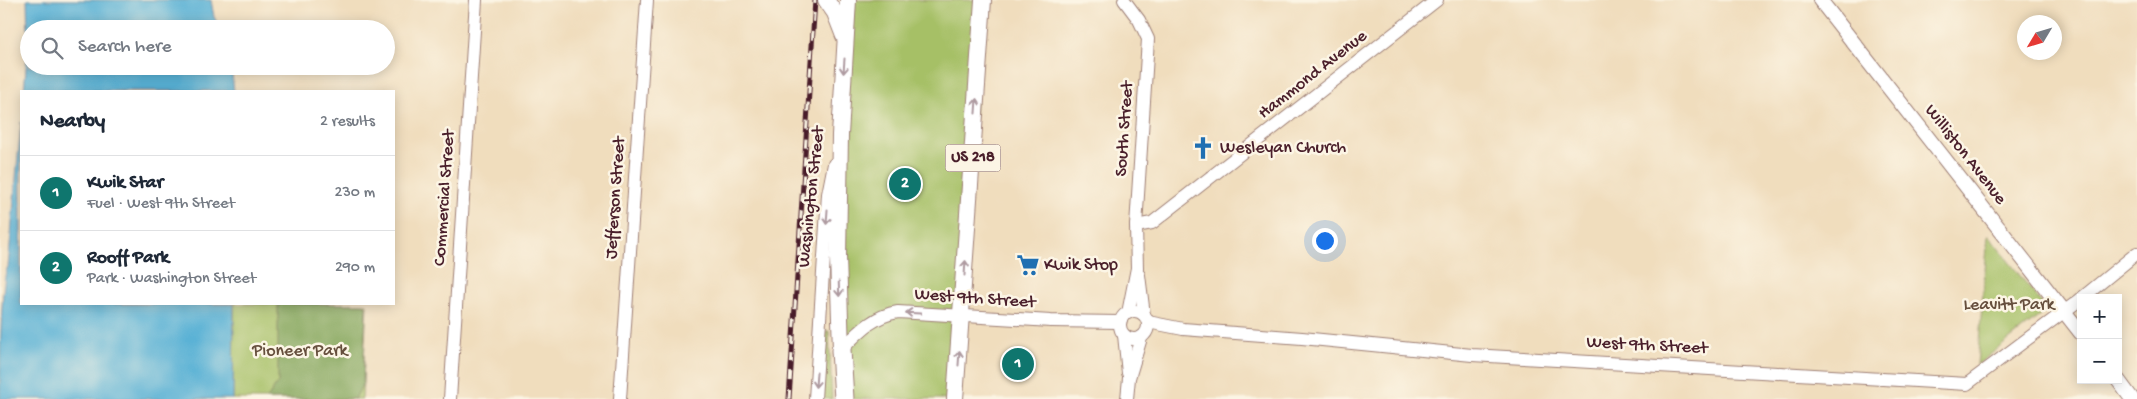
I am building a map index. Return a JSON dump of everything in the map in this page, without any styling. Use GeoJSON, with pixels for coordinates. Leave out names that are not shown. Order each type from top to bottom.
{"type":"FeatureCollection","features":[{"type":"Feature","properties":{"kind":"highway"},"geometry":{"type":"LineString","coordinates":[[826,0],[835,13],[846,41]]}},
{"type":"Feature","properties":{"kind":"highway","name":"Washington Street"},"geometry":{"type":"LineString","coordinates":[[840,135],[848,0]]}},
{"type":"Feature","properties":{"kind":"highway","name":"US 218"},"geometry":{"type":"LineString","coordinates":[[955,399],[984,0]]}},
{"type":"Feature","properties":{"kind":"highway"},"geometry":{"type":"LineString","coordinates":[[840,135],[838,256],[844,399]]}},
{"type":"Feature","properties":{"kind":"main road","name":"Williston Avenue"},"geometry":{"type":"LineString","coordinates":[[1820,0],[2077,328]]}},
{"type":"Feature","properties":{"kind":"main road"},"geometry":{"type":"LineString","coordinates":[[2121,384],[2132,399]]}},
{"type":"Feature","properties":{"kind":"street","name":"Commercial Street"},"geometry":{"type":"LineString","coordinates":[[450,399],[476,0]]}},
{"type":"Feature","properties":{"kind":"street","name":"Jefferson Street"},"geometry":{"type":"LineString","coordinates":[[620,399],[647,0]]}},
{"type":"Feature","properties":{"kind":"street","name":"South Street"},"geometry":{"type":"LineString","coordinates":[[1124,0],[1140,20],[1148,39],[1136,226],[1137,268],[1141,282],[1146,319],[1129,378]]}},
{"type":"Feature","properties":{"kind":"street","name":"Hammond Avenue"},"geometry":{"type":"LineString","coordinates":[[1136,226],[1152,223],[1437,0]]}},
{"type":"Feature","properties":{"kind":"street","name":"Washington Street"},"geometry":{"type":"LineString","coordinates":[[815,399],[828,194],[840,135]]}},
{"type":"Feature","properties":{"kind":"street","name":"West 9th Street"},"geometry":{"type":"LineString","coordinates":[[2087,294],[2137,253]]}},
{"type":"Feature","properties":{"kind":"street","name":"South Street"},"geometry":{"type":"LineString","coordinates":[[1128,399],[1129,378],[1124,323],[1137,268]]}},
{"type":"Feature","properties":{"kind":"street","name":"West 9th Street"},"geometry":{"type":"LineString","coordinates":[[841,350],[861,329],[880,316],[910,312],[962,317],[1124,323],[1136,311],[1146,319],[1183,330],[1302,338],[1472,354],[1967,384],[2077,302]]}},
{"type":"Feature","properties":{"kind":"street","name":"West 9th Street"},"geometry":{"type":"LineString","coordinates":[[1124,323],[1132,339],[1183,330]]}},
{"type":"Feature","properties":{"kind":"green space"},"geometry":{"type":"Polygon","coordinates":[[[848,0],[983,0],[955,399],[843,399],[848,0]]]}},
{"type":"Feature","properties":{"kind":"green space","name":"Leavitt Park"},"geometry":{"type":"Polygon","coordinates":[[[1988,235],[2047,310],[1977,365],[1988,235]]]}},
{"type":"Feature","properties":{"kind":"green space","name":"Pioneer Park"},"geometry":{"type":"Polygon","coordinates":[[[234,305],[367,305],[362,399],[233,399],[234,305]]]}},
{"type":"Feature","properties":{"kind":"green space","name":"Pioneer Park"},"geometry":{"type":"Polygon","coordinates":[[[278,305],[366,306],[363,383],[355,399],[267,399],[278,382],[278,305]]]}},
{"type":"Feature","properties":{"kind":"green space"},"geometry":{"type":"Polygon","coordinates":[[[826,331],[829,331],[832,399],[822,399],[826,331]]]}},
{"type":"Feature","properties":{"kind":"water"},"geometry":{"type":"Polygon","coordinates":[[[27,0],[211,0],[216,20],[27,20],[27,0]]]}},
{"type":"Feature","properties":{"kind":"water"},"geometry":{"type":"Polygon","coordinates":[[[25,75],[232,75],[234,90],[24,90],[25,75]]]}},
{"type":"Feature","properties":{"kind":"water"},"geometry":{"type":"Polygon","coordinates":[[[20,133],[20,305],[234,305],[233,399],[0,399],[3,289],[8,267],[20,133]]]}},
{"type":"Feature","properties":{"kind":"railway"},"geometry":{"type":"LineString","coordinates":[[789,399],[815,0]]}},
{"type":"Feature","properties":{"kind":"place","name":"Wesleyan Church"},"geometry":{"type":"Point","coordinates":[1203,148]}},
{"type":"Feature","properties":{"kind":"place","name":"Rooff Park"},"geometry":{"type":"Point","coordinates":[905,184]}},
{"type":"Feature","properties":{"kind":"place","name":"Kwik Stop"},"geometry":{"type":"Point","coordinates":[1028,265]}},
{"type":"Feature","properties":{"kind":"place","name":"Kwik Star"},"geometry":{"type":"Point","coordinates":[1018,364]}}]}
